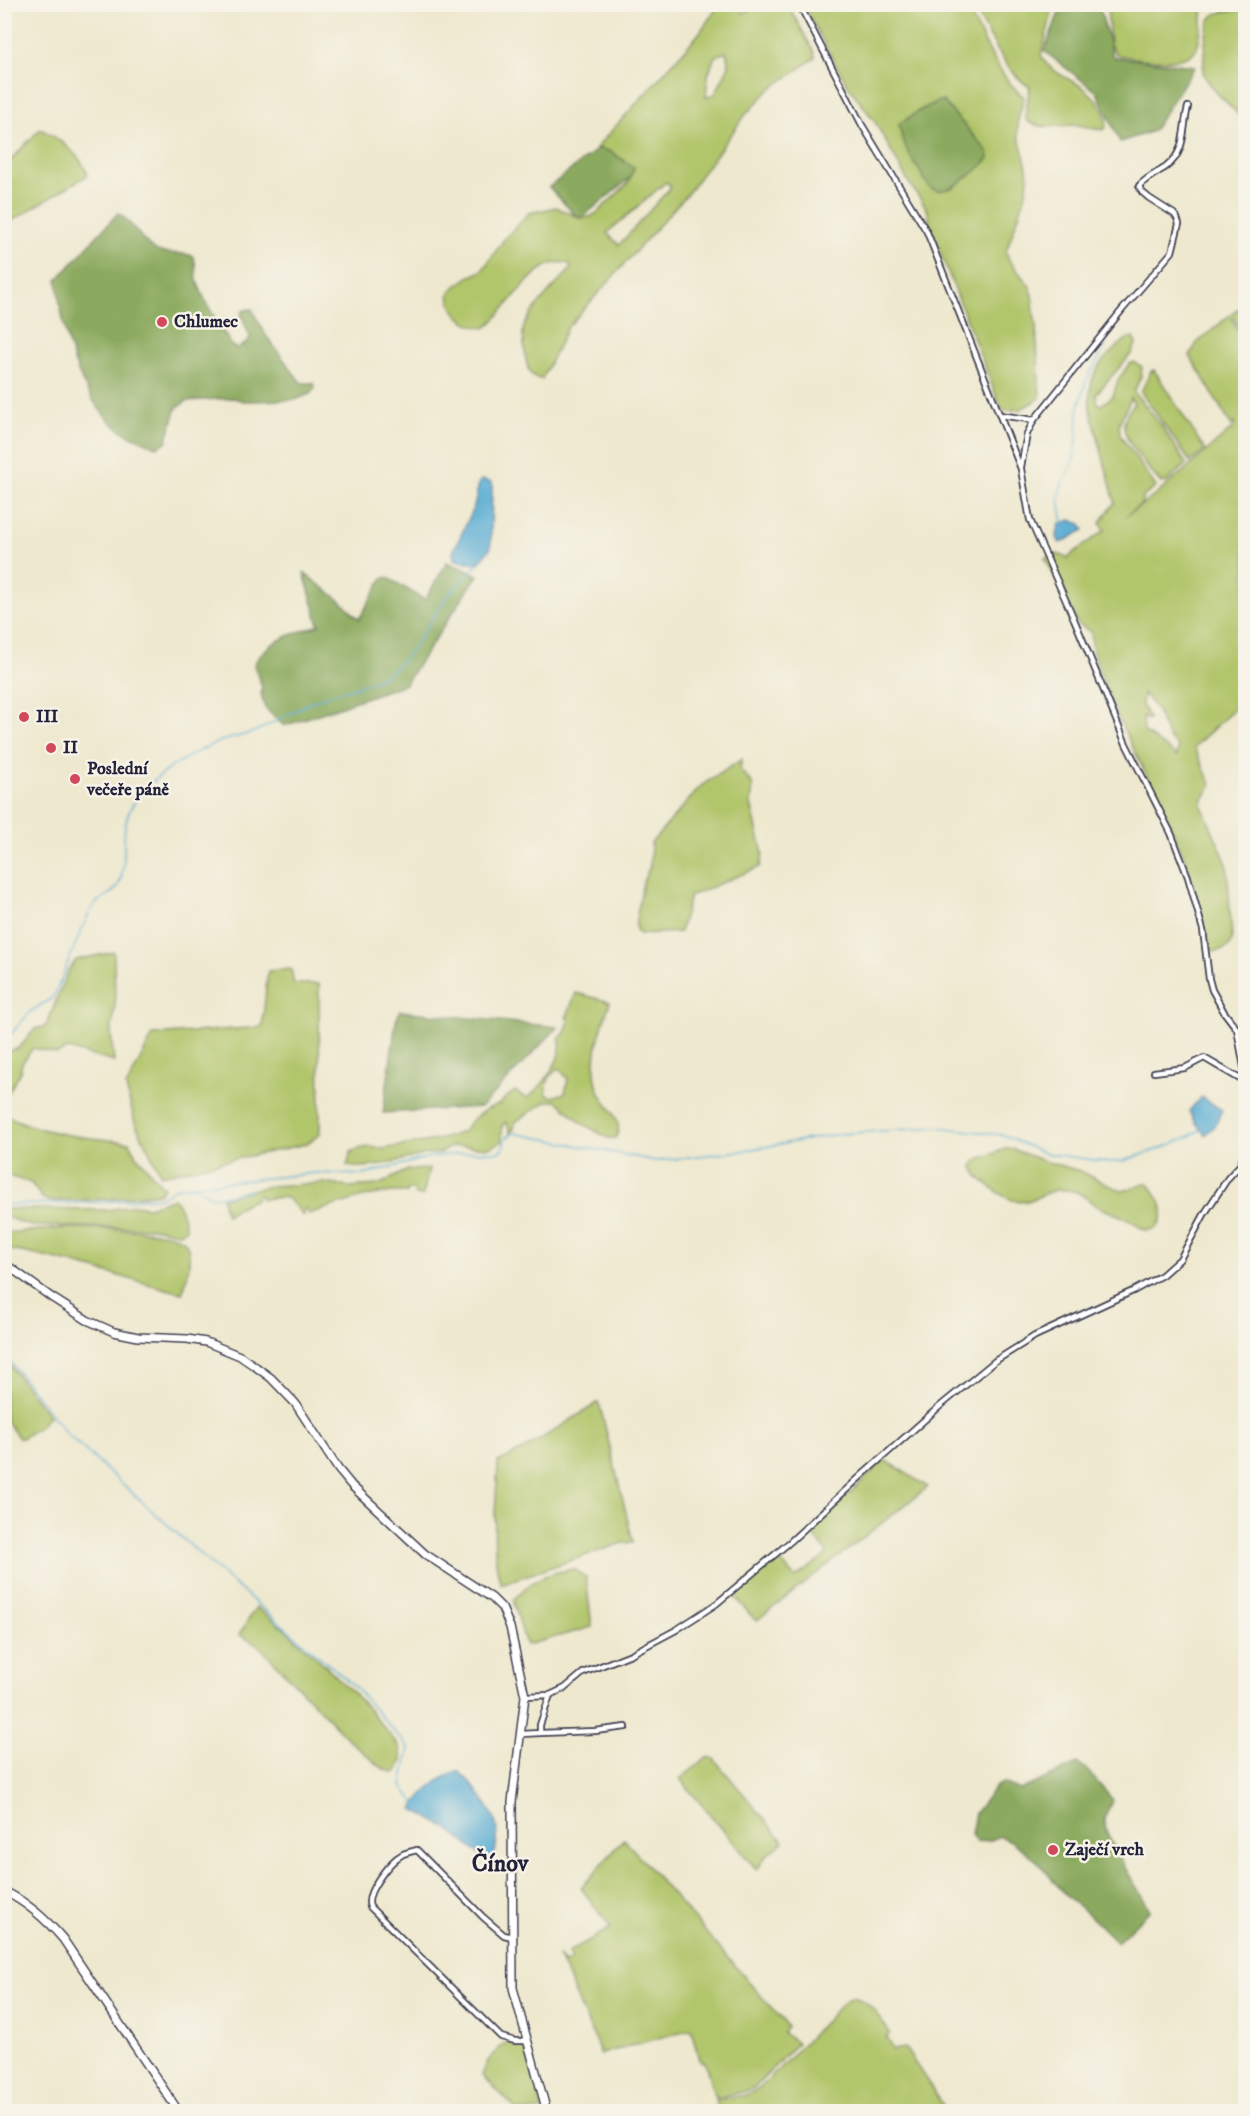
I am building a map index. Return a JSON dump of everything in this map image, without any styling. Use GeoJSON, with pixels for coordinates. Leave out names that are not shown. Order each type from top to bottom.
{"type":"FeatureCollection","features":[{"type":"Feature","properties":{"kind":"street"},"geometry":{"type":"LineString","coordinates":[[799,4],[862,125],[927,232],[1021,470],[1030,520],[1126,744],[1171,833],[1188,877],[1203,930],[1212,990],[1237,1029],[1245,1078]]}},
{"type":"Feature","properties":{"kind":"street"},"geometry":{"type":"LineString","coordinates":[[1021,470],[1027,434],[1034,420],[1107,328],[1172,252],[1179,224],[1177,218],[1149,198],[1139,186],[1168,166],[1180,151],[1188,107]]}},
{"type":"Feature","properties":{"kind":"street"},"geometry":{"type":"LineString","coordinates":[[1000,416],[1034,420]]}},
{"type":"Feature","properties":{"kind":"street"},"geometry":{"type":"LineString","coordinates":[[1154,1072],[1185,1068],[1204,1058],[1240,1079],[1245,1086]]}},
{"type":"Feature","properties":{"kind":"street"},"geometry":{"type":"LineString","coordinates":[[525,1696],[550,1695],[565,1688],[583,1673],[631,1654],[676,1630],[716,1604],[791,1541],[939,1407],[995,1361],[1035,1336],[1135,1290],[1162,1275],[1180,1259],[1204,1213],[1228,1178],[1243,1165],[1245,1143]]}},
{"type":"Feature","properties":{"kind":"street"},"geometry":{"type":"LineString","coordinates":[[4,1263],[87,1320],[114,1332],[138,1337],[206,1342],[240,1356],[271,1378],[295,1403],[338,1469],[352,1486],[425,1554],[492,1598],[502,1608],[510,1628],[525,1696],[512,1802],[513,1988],[547,2112]]}},
{"type":"Feature","properties":{"kind":"street"},"geometry":{"type":"LineString","coordinates":[[540,1733],[540,1725],[550,1695]]}},
{"type":"Feature","properties":{"kind":"street"},"geometry":{"type":"LineString","coordinates":[[522,1734],[595,1731],[626,1727]]}},
{"type":"Feature","properties":{"kind":"street"},"geometry":{"type":"LineString","coordinates":[[512,1937],[504,1935],[483,1917],[417,1850],[404,1854],[389,1866],[369,1896],[370,1907],[501,2037],[528,2042]]}},
{"type":"Feature","properties":{"kind":"street"},"geometry":{"type":"LineString","coordinates":[[4,1891],[40,1914],[63,1939],[178,2112]]}},
{"type":"Feature","properties":{"kind":"green space"},"geometry":{"type":"Polygon","coordinates":[[[719,5],[742,5],[740,9],[744,13],[751,5],[788,5],[814,52],[815,58],[769,90],[746,114],[688,193],[567,328],[542,379],[535,377],[529,370],[526,360],[523,331],[529,317],[542,300],[569,271],[571,267],[569,264],[557,263],[534,275],[485,328],[472,325],[460,318],[452,307],[449,294],[456,286],[482,271],[505,238],[529,213],[556,207],[580,218],[590,217],[628,183],[634,167],[611,152],[596,148],[697,36],[719,5]],[[726,52],[715,56],[708,75],[706,97],[715,94],[729,66],[726,52]],[[666,182],[607,233],[619,245],[671,187],[666,182]]]}},
{"type":"Feature","properties":{"kind":"green space"},"geometry":{"type":"Polygon","coordinates":[[[803,5],[966,5],[998,67],[1024,97],[1018,120],[1018,134],[1028,179],[1025,198],[1006,251],[1009,260],[1031,288],[1036,326],[1040,398],[1037,400],[1019,410],[1002,410],[929,223],[928,212],[875,122],[847,84],[803,5]],[[943,101],[919,111],[899,124],[939,191],[952,188],[980,167],[988,152],[943,101]]]}},
{"type":"Feature","properties":{"kind":"green space"},"geometry":{"type":"Polygon","coordinates":[[[973,5],[1054,5],[1041,55],[1054,71],[1085,89],[1093,97],[1106,118],[1105,129],[1097,130],[1076,125],[1046,126],[1028,122],[1025,116],[1030,87],[1021,81],[1005,61],[973,5]]]}},
{"type":"Feature","properties":{"kind":"green space"},"geometry":{"type":"Polygon","coordinates":[[[1062,5],[1099,5],[1113,57],[1195,66],[1153,131],[1120,142],[1097,92],[1044,51],[1062,5]]]}},
{"type":"Feature","properties":{"kind":"green space"},"geometry":{"type":"Polygon","coordinates":[[[1107,5],[1203,5],[1197,47],[1192,54],[1173,60],[1149,60],[1117,55],[1110,45],[1107,5]]]}},
{"type":"Feature","properties":{"kind":"green space"},"geometry":{"type":"Polygon","coordinates":[[[1245,11],[1245,121],[1215,91],[1203,74],[1205,43],[1210,20],[1218,13],[1245,11]]]}},
{"type":"Feature","properties":{"kind":"green space"},"geometry":{"type":"Polygon","coordinates":[[[939,101],[943,101],[988,152],[989,158],[961,182],[944,190],[936,190],[928,185],[903,141],[899,124],[939,101]]]}},
{"type":"Feature","properties":{"kind":"green space"},"geometry":{"type":"Polygon","coordinates":[[[40,129],[55,137],[68,148],[80,161],[88,175],[5,225],[5,173],[10,169],[8,163],[40,129]]]}},
{"type":"Feature","properties":{"kind":"green space"},"geometry":{"type":"Polygon","coordinates":[[[599,148],[611,152],[634,168],[630,178],[581,218],[575,215],[549,187],[599,148]]]}},
{"type":"Feature","properties":{"kind":"green space"},"geometry":{"type":"Polygon","coordinates":[[[118,213],[156,250],[193,256],[197,280],[203,297],[233,347],[237,349],[248,342],[250,337],[241,314],[244,310],[252,309],[265,334],[298,379],[302,383],[314,383],[315,388],[310,394],[295,400],[244,401],[234,398],[187,401],[177,407],[166,442],[157,447],[132,437],[104,415],[82,381],[74,361],[63,320],[57,280],[118,213]]]}},
{"type":"Feature","properties":{"kind":"green space"},"geometry":{"type":"Polygon","coordinates":[[[1245,306],[1245,340],[1234,318],[1232,319],[1246,346],[1245,699],[1194,747],[1211,784],[1202,806],[1227,864],[1232,939],[1225,948],[1213,951],[1186,861],[1109,699],[1093,652],[1091,632],[1078,624],[1045,558],[1057,554],[1069,558],[1105,530],[1100,523],[1115,502],[1090,408],[1091,385],[1104,359],[1128,338],[1133,338],[1136,344],[1131,354],[1096,394],[1098,403],[1101,405],[1113,396],[1118,380],[1129,364],[1134,362],[1142,367],[1134,392],[1161,425],[1186,464],[1167,482],[1161,483],[1151,471],[1133,448],[1125,433],[1125,420],[1134,404],[1131,398],[1119,424],[1120,435],[1156,487],[1143,497],[1142,503],[1125,517],[1157,494],[1233,428],[1235,423],[1231,425],[1190,356],[1197,343],[1236,310],[1245,306]],[[1143,693],[1142,706],[1149,718],[1148,720],[1143,716],[1144,732],[1177,756],[1178,747],[1169,738],[1157,710],[1143,693]]]}},
{"type":"Feature","properties":{"kind":"green space"},"geometry":{"type":"Polygon","coordinates":[[[1154,370],[1205,450],[1190,462],[1141,392],[1151,371],[1154,370]]]}},
{"type":"Feature","properties":{"kind":"green space"},"geometry":{"type":"Polygon","coordinates":[[[447,562],[478,575],[405,684],[284,726],[265,708],[261,693],[262,687],[254,665],[259,656],[274,643],[319,625],[304,573],[341,601],[359,619],[382,579],[387,577],[425,600],[447,562]]]}},
{"type":"Feature","properties":{"kind":"green space"},"geometry":{"type":"Polygon","coordinates":[[[742,759],[740,770],[753,784],[751,804],[763,854],[760,867],[690,896],[680,932],[640,934],[636,930],[636,920],[643,882],[650,866],[651,843],[702,785],[742,759]]]}},
{"type":"Feature","properties":{"kind":"green space"},"geometry":{"type":"Polygon","coordinates":[[[114,952],[115,1005],[111,1033],[114,1062],[68,1049],[57,1054],[33,1048],[22,1063],[20,1072],[5,1099],[5,1055],[19,1048],[35,1029],[46,1026],[68,971],[76,960],[114,952]]]}},
{"type":"Feature","properties":{"kind":"green space"},"geometry":{"type":"Polygon","coordinates":[[[291,969],[294,984],[319,984],[320,1134],[306,1144],[161,1175],[135,1123],[126,1087],[153,1035],[262,1027],[268,971],[291,969]]]}},
{"type":"Feature","properties":{"kind":"green space"},"geometry":{"type":"Polygon","coordinates":[[[576,993],[610,1002],[597,1047],[595,1070],[600,1093],[617,1120],[616,1138],[608,1138],[583,1124],[557,1101],[547,1101],[518,1120],[510,1133],[507,1122],[502,1125],[502,1141],[491,1147],[454,1146],[440,1153],[426,1154],[386,1164],[366,1167],[347,1166],[351,1152],[355,1150],[383,1149],[441,1139],[463,1132],[479,1114],[501,1104],[515,1091],[526,1098],[532,1094],[545,1080],[556,1062],[560,1045],[559,1038],[565,1032],[568,1024],[569,1018],[566,1018],[576,993]],[[559,1068],[549,1080],[546,1094],[552,1097],[565,1093],[568,1079],[559,1068]]]}},
{"type":"Feature","properties":{"kind":"green space"},"geometry":{"type":"Polygon","coordinates":[[[400,1011],[558,1027],[481,1107],[383,1113],[396,1021],[400,1011]]]}},
{"type":"Feature","properties":{"kind":"green space"},"geometry":{"type":"Polygon","coordinates":[[[4,1114],[49,1131],[129,1142],[136,1155],[164,1188],[159,1193],[112,1199],[48,1201],[42,1198],[31,1183],[5,1175],[4,1114]]]}},
{"type":"Feature","properties":{"kind":"green space"},"geometry":{"type":"Polygon","coordinates":[[[1005,1149],[1012,1149],[1080,1171],[1122,1191],[1148,1183],[1162,1206],[1162,1217],[1155,1229],[1145,1230],[1129,1220],[1104,1210],[1076,1192],[1052,1191],[1026,1201],[1005,1197],[980,1178],[973,1166],[976,1160],[1005,1149]]]}},
{"type":"Feature","properties":{"kind":"green space"},"geometry":{"type":"Polygon","coordinates":[[[429,1169],[423,1196],[416,1195],[413,1189],[408,1190],[407,1193],[385,1193],[308,1214],[306,1208],[303,1216],[286,1198],[262,1199],[260,1195],[256,1200],[226,1215],[222,1199],[237,1193],[271,1186],[324,1183],[349,1187],[378,1185],[408,1170],[429,1169]]]}},
{"type":"Feature","properties":{"kind":"green space"},"geometry":{"type":"Polygon","coordinates":[[[174,1198],[180,1208],[186,1229],[179,1233],[152,1228],[31,1226],[5,1217],[5,1210],[10,1209],[108,1210],[135,1205],[148,1207],[174,1198]]]}},
{"type":"Feature","properties":{"kind":"green space"},"geometry":{"type":"Polygon","coordinates":[[[64,1228],[149,1231],[179,1238],[186,1243],[189,1255],[182,1293],[72,1263],[5,1249],[5,1233],[64,1228]]]}},
{"type":"Feature","properties":{"kind":"green space"},"geometry":{"type":"Polygon","coordinates":[[[4,1358],[49,1416],[40,1426],[22,1438],[19,1438],[5,1420],[4,1358]]]}},
{"type":"Feature","properties":{"kind":"green space"},"geometry":{"type":"Polygon","coordinates":[[[599,1402],[633,1542],[623,1543],[501,1584],[495,1556],[498,1462],[525,1449],[599,1402]]]}},
{"type":"Feature","properties":{"kind":"green space"},"geometry":{"type":"Polygon","coordinates":[[[885,1460],[928,1487],[756,1621],[732,1594],[774,1561],[782,1563],[795,1578],[825,1556],[827,1552],[811,1532],[813,1527],[885,1460]]]}},
{"type":"Feature","properties":{"kind":"green space"},"geometry":{"type":"Polygon","coordinates":[[[574,1569],[586,1578],[592,1627],[526,1645],[513,1600],[540,1578],[574,1569]]]}},
{"type":"Feature","properties":{"kind":"green space"},"geometry":{"type":"Polygon","coordinates":[[[256,1607],[285,1629],[328,1668],[363,1703],[400,1747],[402,1760],[395,1773],[382,1768],[351,1742],[257,1644],[239,1635],[256,1607]]]}},
{"type":"Feature","properties":{"kind":"green space"},"geometry":{"type":"Polygon","coordinates":[[[708,1757],[714,1759],[784,1842],[766,1856],[757,1870],[680,1779],[708,1757]]]}},
{"type":"Feature","properties":{"kind":"green space"},"geometry":{"type":"Polygon","coordinates":[[[1077,1764],[1086,1769],[1112,1799],[1104,1818],[1106,1829],[1116,1852],[1150,1910],[1117,1942],[1068,1898],[1037,1861],[1011,1841],[1000,1836],[976,1842],[971,1834],[975,1813],[996,1786],[1003,1783],[1020,1790],[1077,1764]]]}},
{"type":"Feature","properties":{"kind":"green space"},"geometry":{"type":"Polygon","coordinates":[[[624,1839],[784,2022],[787,2027],[783,2033],[797,2043],[755,2087],[715,2098],[705,2063],[699,2060],[691,2029],[601,2054],[559,1957],[563,1963],[571,1960],[568,1952],[611,1928],[581,1888],[624,1839]]]}},
{"type":"Feature","properties":{"kind":"green space"},"geometry":{"type":"Polygon","coordinates":[[[851,1997],[864,2002],[874,2010],[890,2033],[886,2038],[893,2050],[905,2048],[947,2111],[719,2111],[715,2100],[746,2095],[760,2088],[851,1997]]]}},
{"type":"Feature","properties":{"kind":"green space"},"geometry":{"type":"Polygon","coordinates":[[[503,2044],[522,2045],[525,2049],[543,2111],[518,2111],[482,2075],[488,2061],[503,2044]]]}},
{"type":"Feature","properties":{"kind":"water"},"geometry":{"type":"Polygon","coordinates":[[[482,480],[491,482],[492,486],[490,549],[478,564],[463,562],[454,559],[453,552],[474,507],[479,482],[482,480]]]}},
{"type":"Feature","properties":{"kind":"water"},"geometry":{"type":"Polygon","coordinates":[[[1071,520],[1081,524],[1084,530],[1061,543],[1057,537],[1059,525],[1071,520]]]}},
{"type":"Feature","properties":{"kind":"water"},"geometry":{"type":"Polygon","coordinates":[[[1201,1097],[1222,1110],[1215,1126],[1205,1135],[1189,1111],[1201,1097]]]}},
{"type":"Feature","properties":{"kind":"water"},"geometry":{"type":"Polygon","coordinates":[[[457,1771],[474,1787],[494,1818],[497,1837],[492,1860],[486,1860],[450,1830],[413,1809],[432,1786],[457,1771]]]}},
{"type":"Feature","properties":{"kind":"waterway"},"geometry":{"type":"LineString","coordinates":[[1063,523],[1059,499],[1061,486],[1073,463],[1077,440],[1078,410],[1086,381],[1106,345]]}},
{"type":"Feature","properties":{"kind":"waterway"},"geometry":{"type":"LineString","coordinates":[[4,1042],[30,1012],[52,998],[92,908],[117,888],[124,862],[127,819],[131,808],[146,788],[176,764],[210,746],[251,733],[316,700],[385,675],[403,660],[444,601],[478,564]]}},
{"type":"Feature","properties":{"kind":"waterway"},"geometry":{"type":"LineString","coordinates":[[4,1205],[103,1202],[162,1197],[177,1187],[316,1173],[363,1175],[426,1158],[472,1152],[499,1152],[503,1149],[505,1138],[514,1133],[656,1161],[741,1151],[840,1134],[938,1127],[1003,1135],[1044,1153],[1107,1162],[1123,1161],[1162,1148],[1200,1130]]}},
{"type":"Feature","properties":{"kind":"waterway"},"geometry":{"type":"LineString","coordinates":[[193,1186],[215,1197],[251,1190]]}},
{"type":"Feature","properties":{"kind":"waterway"},"geometry":{"type":"LineString","coordinates":[[4,1354],[66,1433],[222,1574],[352,1684],[409,1748],[402,1786],[416,1804]]}},
{"type":"Feature","properties":{"kind":"place","name":"Chlumec"},"geometry":{"type":"Point","coordinates":[162,322]}},
{"type":"Feature","properties":{"kind":"place","name":"III"},"geometry":{"type":"Point","coordinates":[24,717]}},
{"type":"Feature","properties":{"kind":"place","name":"II"},"geometry":{"type":"Point","coordinates":[51,748]}},
{"type":"Feature","properties":{"kind":"place","name":"Poslední večeře páně"},"geometry":{"type":"Point","coordinates":[75,779]}},
{"type":"Feature","properties":{"kind":"place","name":"Zaječí vrch"},"geometry":{"type":"Point","coordinates":[1053,1850]}},
{"type":"Feature","properties":{"kind":"district","name":"Čínov"},"geometry":{"type":"Point","coordinates":[500,1864]}}]}
